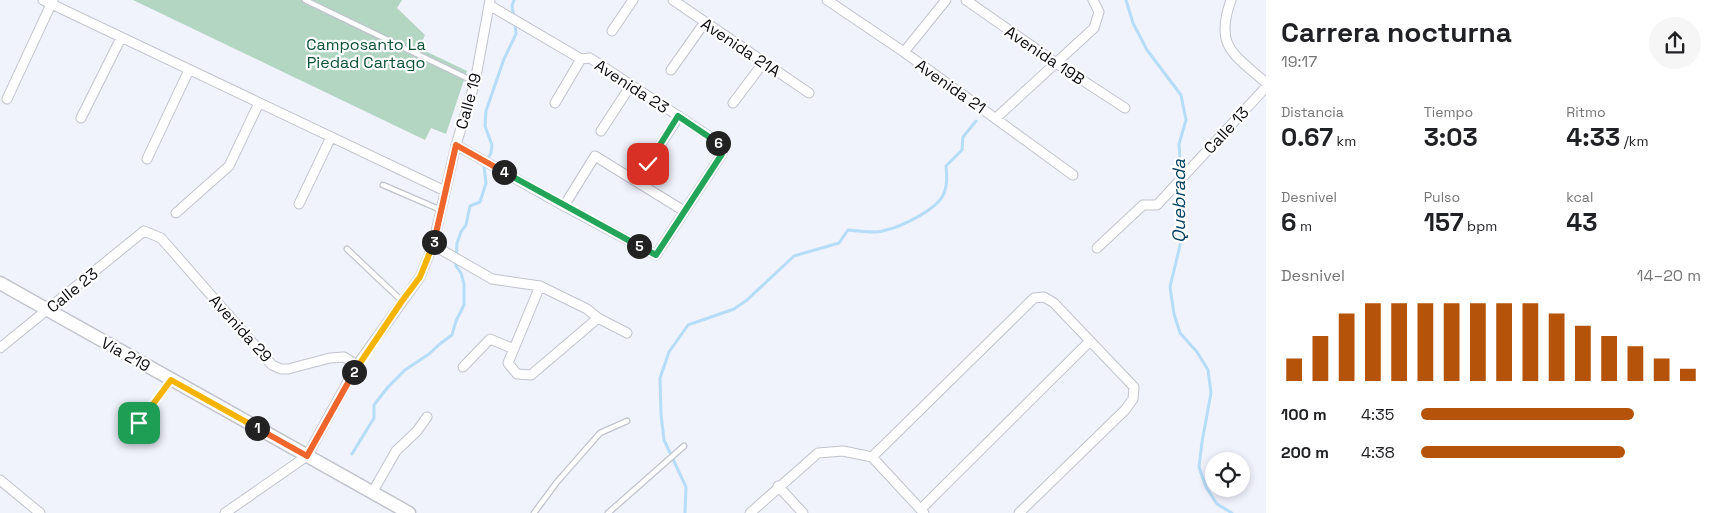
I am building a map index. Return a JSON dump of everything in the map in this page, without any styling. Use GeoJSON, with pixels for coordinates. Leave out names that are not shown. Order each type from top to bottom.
{"type":"FeatureCollection","features":[{"type":"Feature","properties":{"kind":"main road","name":"Vía 219"},"geometry":{"type":"LineString","coordinates":[[0,283],[409,513]]}},
{"type":"Feature","properties":{"kind":"street"},"geometry":{"type":"LineString","coordinates":[[612,31],[633,0]]}},
{"type":"Feature","properties":{"kind":"street","name":"Avenida 21A"},"geometry":{"type":"LineString","coordinates":[[673,0],[810,93]]}},
{"type":"Feature","properties":{"kind":"street","name":"Avenida 21"},"geometry":{"type":"LineString","coordinates":[[827,0],[904,52],[1074,175]]}},
{"type":"Feature","properties":{"kind":"street"},"geometry":{"type":"LineString","coordinates":[[904,52],[946,0]]}},
{"type":"Feature","properties":{"kind":"street","name":"Avenida 19B"},"geometry":{"type":"LineString","coordinates":[[966,0],[1056,63],[1125,108]]}},
{"type":"Feature","properties":{"kind":"street"},"geometry":{"type":"LineString","coordinates":[[996,118],[1094,28],[1099,12],[1093,0]]}},
{"type":"Feature","properties":{"kind":"street"},"geometry":{"type":"LineString","coordinates":[[1230,0],[1224,33],[1227,46],[1266,83]]}},
{"type":"Feature","properties":{"kind":"street"},"geometry":{"type":"LineString","coordinates":[[7,99],[49,1],[121,38],[445,191]]}},
{"type":"Feature","properties":{"kind":"street","name":"Calle 19"},"geometry":{"type":"LineString","coordinates":[[225,513],[307,456],[357,365],[420,277],[433,245],[456,145],[474,82],[490,2]]}},
{"type":"Feature","properties":{"kind":"street","name":"Avenida 23"},"geometry":{"type":"LineString","coordinates":[[490,2],[581,59],[590,58],[721,144],[722,154],[684,211]]}},
{"type":"Feature","properties":{"kind":"street"},"geometry":{"type":"LineString","coordinates":[[672,70],[705,22]]}},
{"type":"Feature","properties":{"kind":"street"},"geometry":{"type":"LineString","coordinates":[[81,118],[121,38]]}},
{"type":"Feature","properties":{"kind":"street"},"geometry":{"type":"LineString","coordinates":[[555,103],[581,59]]}},
{"type":"Feature","properties":{"kind":"street"},"geometry":{"type":"LineString","coordinates":[[733,103],[764,62]]}},
{"type":"Feature","properties":{"kind":"street"},"geometry":{"type":"LineString","coordinates":[[147,159],[189,70]]}},
{"type":"Feature","properties":{"kind":"street"},"geometry":{"type":"LineString","coordinates":[[601,131],[631,85]]}},
{"type":"Feature","properties":{"kind":"street","name":"Calle 13"},"geometry":{"type":"LineString","coordinates":[[1097,248],[1143,205],[1157,205],[1266,87]]}},
{"type":"Feature","properties":{"kind":"street"},"geometry":{"type":"LineString","coordinates":[[176,213],[229,166],[260,103]]}},
{"type":"Feature","properties":{"kind":"street"},"geometry":{"type":"LineString","coordinates":[[648,164],[678,116]]}},
{"type":"Feature","properties":{"kind":"street"},"geometry":{"type":"LineString","coordinates":[[299,204],[331,137]]}},
{"type":"Feature","properties":{"kind":"street"},"geometry":{"type":"LineString","coordinates":[[456,145],[564,206],[656,255],[684,211],[595,156],[564,206]]}},
{"type":"Feature","properties":{"kind":"street","name":"Calle 23"},"geometry":{"type":"LineString","coordinates":[[0,348],[144,231]]}},
{"type":"Feature","properties":{"kind":"street","name":"Avenida 29"},"geometry":{"type":"LineString","coordinates":[[144,231],[161,238],[272,365],[281,369],[288,369],[330,358],[344,357],[357,365]]}},
{"type":"Feature","properties":{"kind":"street"},"geometry":{"type":"LineString","coordinates":[[433,245],[492,279],[540,286],[587,309],[598,318],[627,333]]}},
{"type":"Feature","properties":{"kind":"street"},"geometry":{"type":"LineString","coordinates":[[540,286],[508,363],[517,374],[530,375],[598,318]]}},
{"type":"Feature","properties":{"kind":"street"},"geometry":{"type":"LineString","coordinates":[[872,457],[1034,298],[1044,297],[1054,303],[1134,387],[1133,399],[1125,410],[1019,513]]}},
{"type":"Feature","properties":{"kind":"street"},"geometry":{"type":"LineString","coordinates":[[462,367],[490,339],[514,349]]}},
{"type":"Feature","properties":{"kind":"street"},"geometry":{"type":"LineString","coordinates":[[750,513],[778,486],[818,453],[843,451],[872,457],[923,511],[1090,341]]}},
{"type":"Feature","properties":{"kind":"street"},"geometry":{"type":"LineString","coordinates":[[372,493],[396,450],[417,431],[427,417]]}},
{"type":"Feature","properties":{"kind":"street"},"geometry":{"type":"LineString","coordinates":[[0,480],[40,513]]}},
{"type":"Feature","properties":{"kind":"street"},"geometry":{"type":"LineString","coordinates":[[778,486],[803,513]]}},
{"type":"Feature","properties":{"kind":"lane"},"geometry":{"type":"LineString","coordinates":[[305,0],[474,82]]}},
{"type":"Feature","properties":{"kind":"lane"},"geometry":{"type":"LineString","coordinates":[[383,185],[441,210]]}},
{"type":"Feature","properties":{"kind":"lane"},"geometry":{"type":"LineString","coordinates":[[347,249],[402,301]]}},
{"type":"Feature","properties":{"kind":"lane"},"geometry":{"type":"LineString","coordinates":[[139,423],[171,380]]}},
{"type":"Feature","properties":{"kind":"lane"},"geometry":{"type":"LineString","coordinates":[[534,513],[557,482],[600,433],[627,421]]}},
{"type":"Feature","properties":{"kind":"lane"},"geometry":{"type":"LineString","coordinates":[[608,513],[684,446]]}},
{"type":"Feature","properties":{"kind":"green space","name":"Camposanto La Piedad Cartago"},"geometry":{"type":"Polygon","coordinates":[[[133,0],[402,0],[397,8],[425,35],[419,48],[467,71],[446,134],[431,128],[425,140],[133,0]]]}},
{"type":"Feature","properties":{"kind":"waterway"},"geometry":{"type":"LineString","coordinates":[[514,0],[512,6],[514,17]]}},
{"type":"Feature","properties":{"kind":"waterway","name":"Quebrada"},"geometry":{"type":"LineString","coordinates":[[1126,0],[1133,23],[1147,50],[1181,95],[1186,120],[1179,144],[1181,176]]}},
{"type":"Feature","properties":{"kind":"waterway"},"geometry":{"type":"LineString","coordinates":[[352,454],[374,418],[374,405],[405,370],[429,354],[452,335],[464,305],[464,284],[461,273],[456,266],[457,243],[466,225],[470,206],[480,202],[486,183],[484,166],[491,153],[492,145],[485,126],[486,111],[504,59],[516,34],[515,23]]}},
{"type":"Feature","properties":{"kind":"waterway"},"geometry":{"type":"LineString","coordinates":[[685,513],[686,487],[664,440],[660,378],[669,352],[688,325],[734,309],[747,300],[794,256],[839,243],[848,230],[883,231],[901,225],[927,211],[943,196],[947,175],[946,166],[962,150],[963,137],[976,121]]}},
{"type":"Feature","properties":{"kind":"waterway","name":"Quebrada"},"geometry":{"type":"LineString","coordinates":[[1181,183],[1181,241],[1170,287],[1174,314],[1180,333],[1197,352],[1208,370],[1211,393],[1199,467],[1206,487],[1217,504],[1232,513]]}},
{"type":"Feature","properties":{"kind":"route"},"geometry":{"type":"LineString","coordinates":[[139,423],[171,380],[307,456],[357,365],[420,277],[433,245],[456,145],[656,255],[722,154],[721,144],[678,116],[648,164]]}}]}
